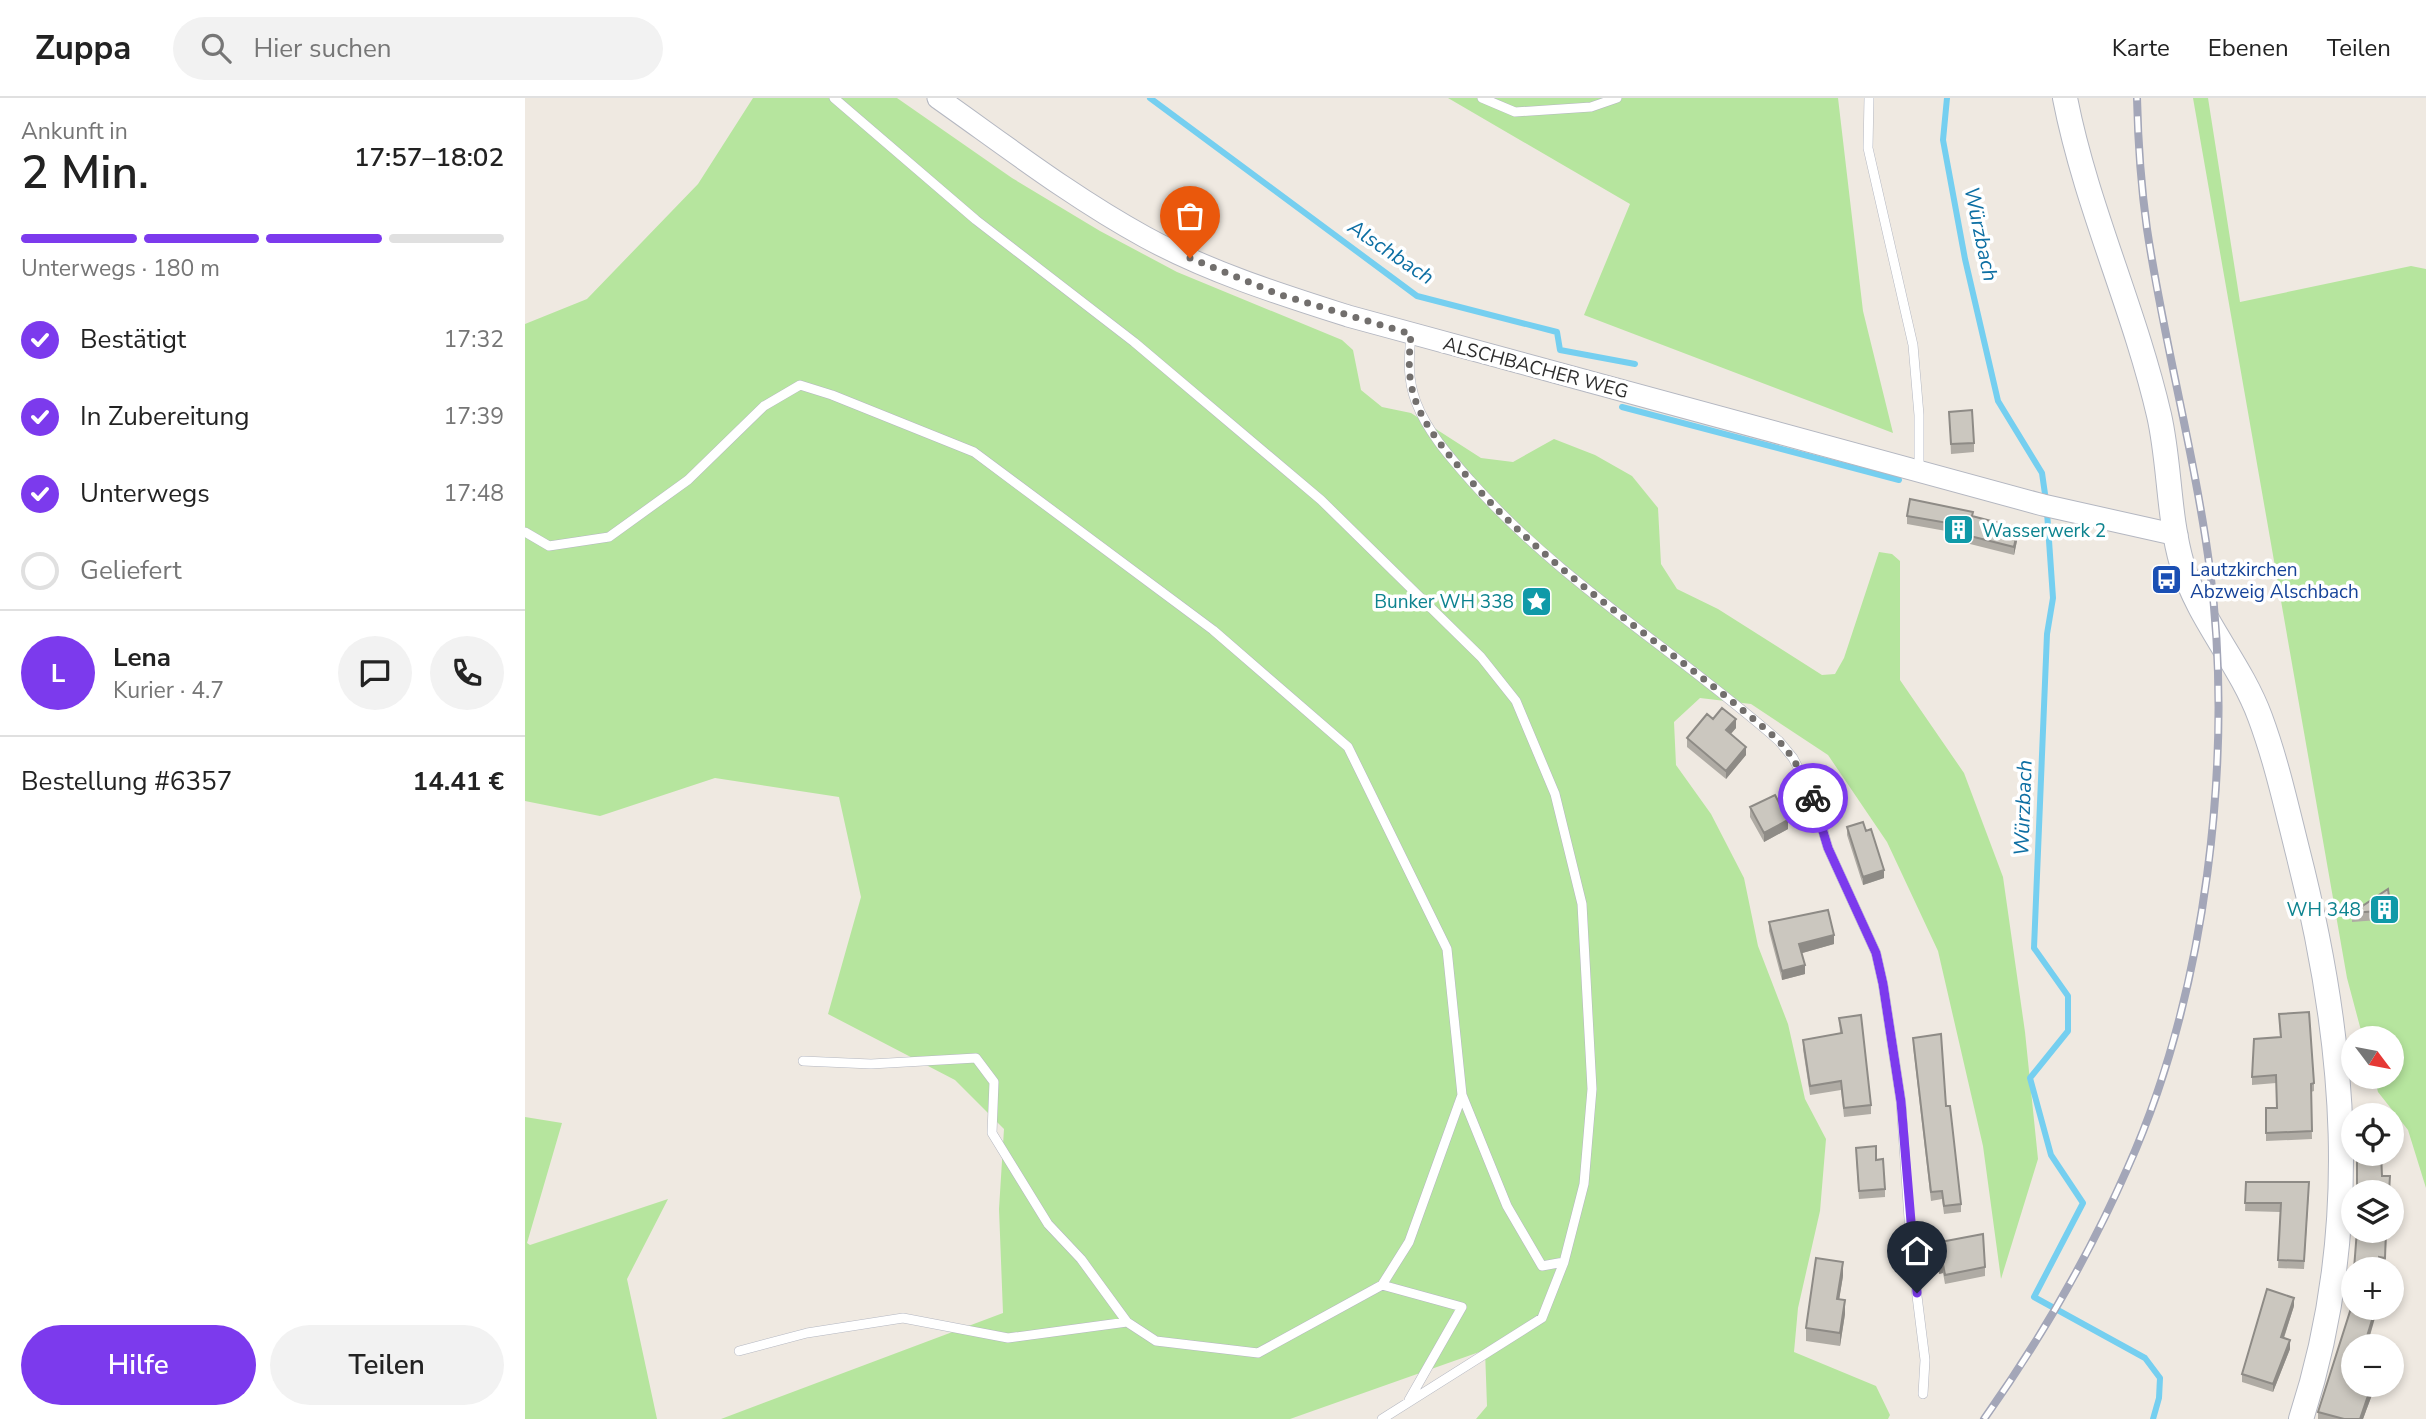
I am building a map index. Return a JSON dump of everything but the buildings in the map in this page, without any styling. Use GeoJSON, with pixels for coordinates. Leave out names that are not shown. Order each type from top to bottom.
{"type":"FeatureCollection","features":[{"type":"Feature","properties":{"kind":"main road"},"geometry":{"type":"LineString","coordinates":[[2065,98],[2086,180],[2159,416],[2181,562],[2200,611],[2248,689],[2273,756],[2304,877],[2331,1010],[2343,1121],[2338,1243],[2326,1324],[2301,1419]]}},
{"type":"Feature","properties":{"kind":"street","name":"ALSCHBACHER WEG"},"geometry":{"type":"LineString","coordinates":[[938,98],[1081,199],[1147,238],[1211,268],[1278,294],[1411,334],[2043,505],[2176,535]]}},
{"type":"Feature","properties":{"kind":"lane"},"geometry":{"type":"LineString","coordinates":[[834,98],[977,220],[1134,342],[1321,500],[1481,657],[1516,701],[1555,794],[1581,904],[1592,1089],[1584,1184],[1564,1262],[1542,1318],[1382,1419]]}},
{"type":"Feature","properties":{"kind":"lane"},"geometry":{"type":"LineString","coordinates":[[1482,98],[1515,112],[1591,107],[1617,98]]}},
{"type":"Feature","properties":{"kind":"lane"},"geometry":{"type":"LineString","coordinates":[[1869,98],[1868,148],[1913,345],[1919,415],[1919,471]]}},
{"type":"Feature","properties":{"kind":"lane"},"geometry":{"type":"LineString","coordinates":[[1411,334],[1408,372],[1416,401],[1426,425],[1454,462],[1499,512],[1552,561],[1779,741],[1793,758],[1813,796],[1828,848],[1876,953],[1883,984],[1901,1102],[1911,1248],[1925,1360],[1923,1394]]}},
{"type":"Feature","properties":{"kind":"lane"},"geometry":{"type":"LineString","coordinates":[[525,532],[549,546],[609,537],[688,480],[764,405],[800,385],[832,395],[974,452],[1213,630],[1349,747],[1447,949],[1462,1095],[1507,1206],[1542,1266],[1564,1262]]}},
{"type":"Feature","properties":{"kind":"lane"},"geometry":{"type":"LineString","coordinates":[[803,1061],[871,1063],[975,1058],[994,1082],[992,1133],[1048,1224],[1081,1259],[1127,1322],[1156,1341],[1258,1353],[1382,1285],[1409,1242],[1462,1095]]}},
{"type":"Feature","properties":{"kind":"lane"},"geometry":{"type":"LineString","coordinates":[[1382,1285],[1462,1307],[1406,1403]]}},
{"type":"Feature","properties":{"kind":"lane"},"geometry":{"type":"LineString","coordinates":[[739,1351],[807,1333],[903,1318],[1008,1338],[1127,1322]]}},
{"type":"Feature","properties":{"kind":"green space"},"geometry":{"type":"Polygon","coordinates":[[[753,98],[897,98],[1012,178],[1100,231],[1177,272],[1342,340],[1353,350],[1361,390],[1382,407],[1411,413],[1481,458],[1513,462],[1554,439],[1595,455],[1632,476],[1658,508],[1661,564],[1677,589],[1718,609],[1822,675],[1835,674],[1844,658],[1879,552],[1892,554],[1900,561],[1900,680],[1964,773],[2003,877],[2025,1032],[2038,1159],[2001,1279],[1983,1146],[1938,951],[1887,842],[1828,755],[1751,704],[1700,698],[1674,722],[1676,765],[1711,814],[1744,878],[1758,946],[1788,1024],[1805,1099],[1826,1139],[1820,1211],[1798,1308],[1794,1352],[1876,1386],[1890,1415],[1888,1419],[1476,1419],[1487,1406],[1485,1350],[1290,1419],[721,1419],[1003,1313],[999,1209],[1004,1129],[955,1080],[828,1014],[861,897],[839,797],[715,778],[600,816],[525,801],[525,324],[587,299],[698,184],[753,98]]]}},
{"type":"Feature","properties":{"kind":"green space"},"geometry":{"type":"Polygon","coordinates":[[[1448,98],[1838,98],[1863,311],[1893,433],[1584,315],[1630,204],[1448,98]]]}},
{"type":"Feature","properties":{"kind":"green space"},"geometry":{"type":"Polygon","coordinates":[[[2193,98],[2208,98],[2240,302],[2411,266],[2426,269],[2426,1188],[2408,1130],[2404,1125],[2404,1103],[2387,1103],[2377,1089],[2405,1088],[2405,1026],[2360,1026],[2347,978],[2193,98]]]}},
{"type":"Feature","properties":{"kind":"green space"},"geometry":{"type":"Polygon","coordinates":[[[525,1117],[562,1123],[527,1243],[530,1245],[668,1199],[627,1279],[657,1419],[525,1419],[525,1117]]]}},
{"type":"Feature","properties":{"kind":"waterway","name":"Alschbach"},"geometry":{"type":"LineString","coordinates":[[1150,98],[1417,296],[1557,332],[1560,350],[1635,364]]}},
{"type":"Feature","properties":{"kind":"waterway","name":"Würzbach"},"geometry":{"type":"LineString","coordinates":[[1947,98],[1943,140],[1965,259],[1998,401],[2042,473],[2046,501]]}},
{"type":"Feature","properties":{"kind":"waterway","name":"Alschbach"},"geometry":{"type":"LineString","coordinates":[[1622,407],[1899,480]]}},
{"type":"Feature","properties":{"kind":"waterway","name":"Würzbach"},"geometry":{"type":"LineString","coordinates":[[2047,512],[2053,598],[2047,634],[2034,948],[2068,996],[2068,1031],[2030,1078],[2051,1155],[2083,1203],[2034,1297],[2145,1358],[2160,1378],[2159,1398],[2153,1419]]}},
{"type":"Feature","properties":{"kind":"railway"},"geometry":{"type":"LineString","coordinates":[[1984,1419],[2025,1359],[2062,1297],[2097,1233],[2128,1167],[2155,1099],[2177,1027],[2195,951],[2207,874],[2215,796],[2217,642],[2204,527],[2147,229],[2137,98]]}},
{"type":"Feature","properties":{"kind":"way so far"},"geometry":{"type":"LineString","coordinates":[[1190,258],[1278,294],[1411,334],[1408,372],[1416,401],[1426,425],[1454,462],[1499,512],[1552,561],[1779,741],[1793,758],[1813,798]]}},
{"type":"Feature","properties":{"kind":"place","name":"Wasserwerk 2"},"geometry":{"type":"Point","coordinates":[1959,530]}},
{"type":"Feature","properties":{"kind":"place","name":"Lautzkirchen Abzweig Alschbach"},"geometry":{"type":"Point","coordinates":[2167,580]}},
{"type":"Feature","properties":{"kind":"place","name":"Bunker WH 338"},"geometry":{"type":"Point","coordinates":[1537,601]}},
{"type":"Feature","properties":{"kind":"place","name":"WH 348"},"geometry":{"type":"Point","coordinates":[2384,909]}},
{"type":"Feature","properties":{"kind":"route"},"geometry":{"type":"LineString","coordinates":[[1813,798],[1841,880],[1876,953],[1883,984],[1901,1102],[1911,1248],[1917,1293]]}}]}
